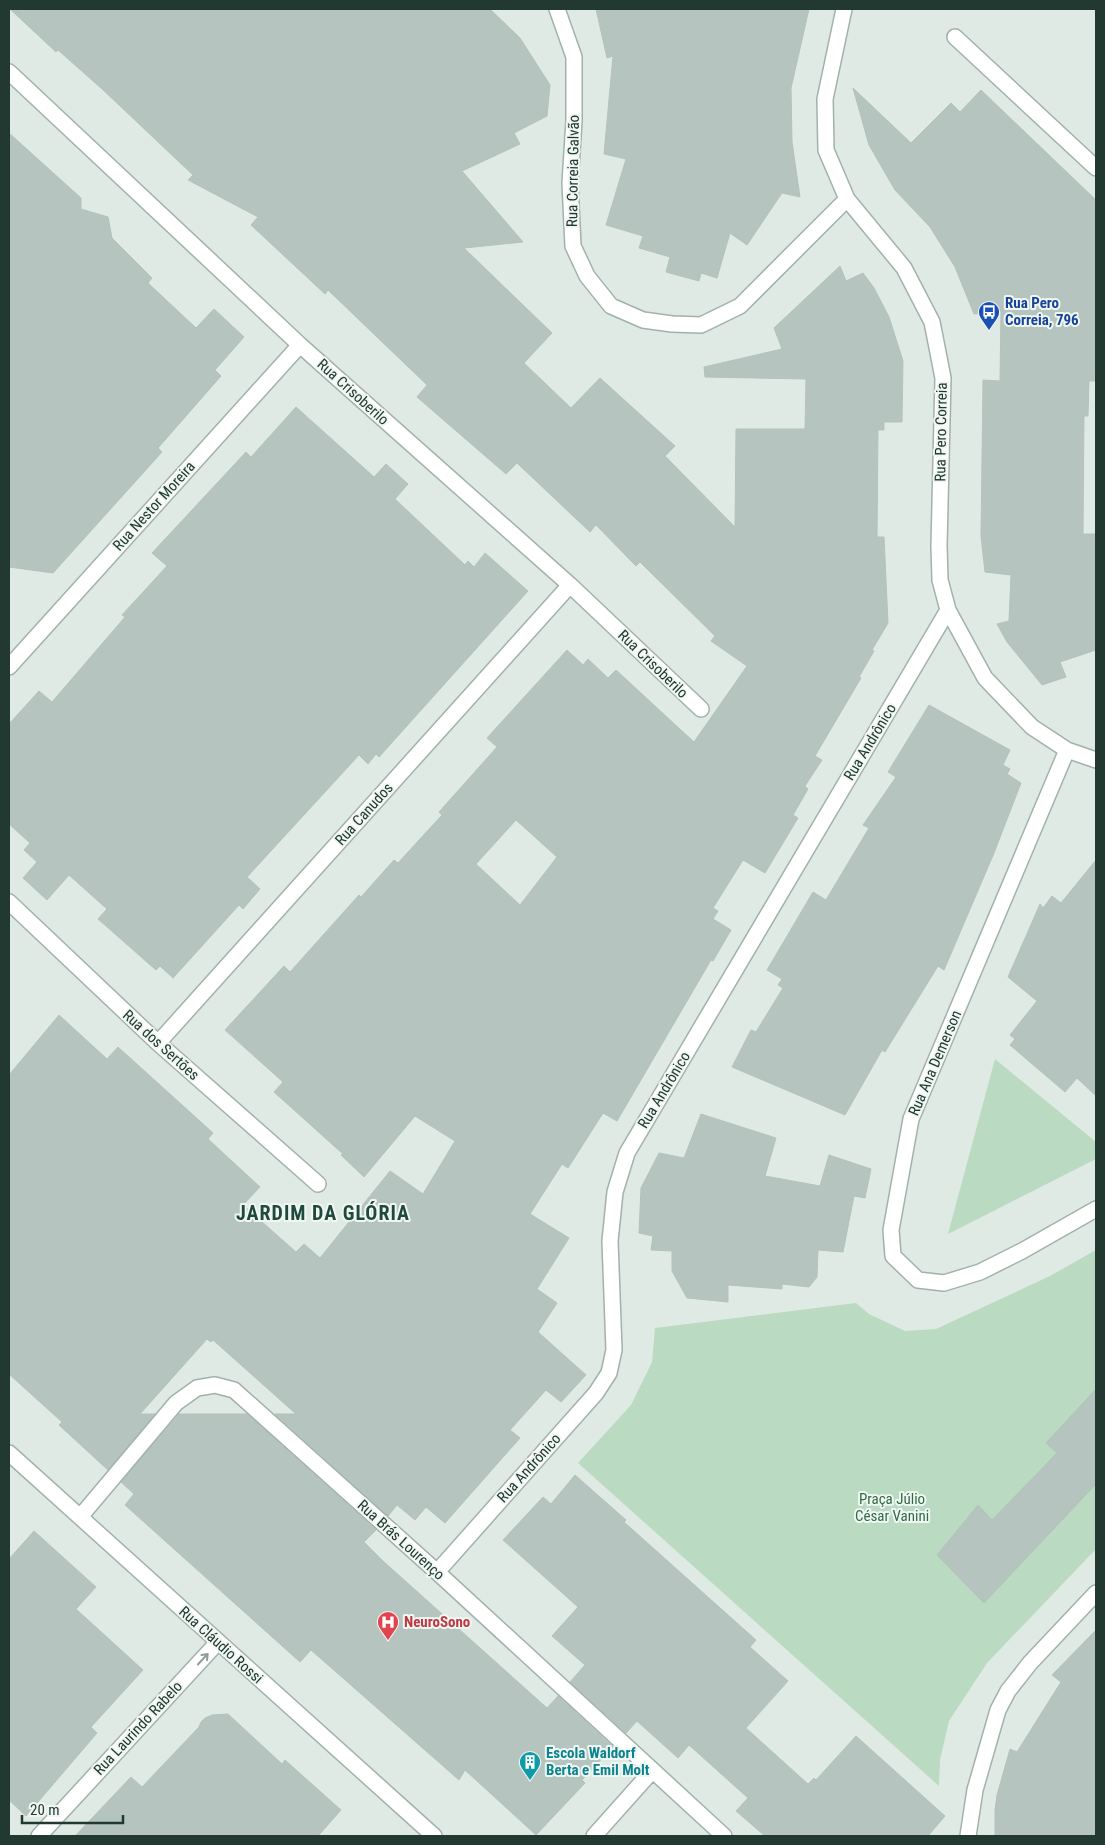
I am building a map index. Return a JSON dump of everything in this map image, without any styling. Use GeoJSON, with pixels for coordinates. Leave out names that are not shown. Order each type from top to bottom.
{"type":"FeatureCollection","features":[{"type":"Feature","properties":{"kind":"street","name":"Rua Correia Galvão"},"geometry":{"type":"LineString","coordinates":[[557,9],[574,57],[574,120],[570,183],[573,246],[586,276],[611,306],[643,320],[701,325],[740,306],[847,199]]}},
{"type":"Feature","properties":{"kind":"street","name":"Rua Pero Correia"},"geometry":{"type":"LineString","coordinates":[[844,9],[824,99],[826,150],[847,199],[904,268],[932,322],[943,378],[939,546],[940,580],[948,610],[985,678],[1032,727],[1067,750],[1096,760]]}},
{"type":"Feature","properties":{"kind":"street"},"geometry":{"type":"LineString","coordinates":[[955,37],[1096,168]]}},
{"type":"Feature","properties":{"kind":"street","name":"Rua Crisoberilo"},"geometry":{"type":"LineString","coordinates":[[9,72],[300,345],[570,585],[701,710]]}},
{"type":"Feature","properties":{"kind":"street","name":"Rua Nestor Moreira"},"geometry":{"type":"LineString","coordinates":[[9,667],[300,345]]}},
{"type":"Feature","properties":{"kind":"street","name":"Rua Canudos"},"geometry":{"type":"LineString","coordinates":[[158,1043],[570,585]]}},
{"type":"Feature","properties":{"kind":"street","name":"Rua Andrônico"},"geometry":{"type":"LineString","coordinates":[[437,1572],[596,1393],[609,1372],[614,1350],[610,1241],[615,1192],[626,1153],[948,610]]}},
{"type":"Feature","properties":{"kind":"street","name":"Rua Ana Demerson"},"geometry":{"type":"LineString","coordinates":[[1067,750],[911,1119],[891,1230],[893,1256],[918,1280],[944,1283],[980,1272],[1022,1251],[1096,1209]]}},
{"type":"Feature","properties":{"kind":"street","name":"Rua dos Sertões"},"geometry":{"type":"LineString","coordinates":[[9,902],[158,1043],[318,1184]]}},
{"type":"Feature","properties":{"kind":"street","name":"Rua Brás Lourenço"},"geometry":{"type":"LineString","coordinates":[[80,1517],[176,1404],[198,1388],[215,1385],[234,1390],[437,1572],[724,1836]]}},
{"type":"Feature","properties":{"kind":"street","name":"Rua Cláudio Rossi"},"geometry":{"type":"LineString","coordinates":[[9,1453],[434,1836]]}},
{"type":"Feature","properties":{"kind":"street"},"geometry":{"type":"LineString","coordinates":[[968,1836],[974,1790],[998,1710],[1008,1691],[1030,1663],[1096,1593]]}},
{"type":"Feature","properties":{"kind":"street","name":"Rua Laurindo Rabelo"},"geometry":{"type":"LineString","coordinates":[[39,1836],[218,1642]]}},
{"type":"Feature","properties":{"kind":"street"},"geometry":{"type":"LineString","coordinates":[[594,1836],[652,1771]]}},
{"type":"Feature","properties":{"kind":"green space"},"geometry":{"type":"Polygon","coordinates":[[[995,1059],[1096,1142],[1096,1159],[948,1234],[995,1059]]]}},
{"type":"Feature","properties":{"kind":"green space","name":"Praça Júlio César Vanini"},"geometry":{"type":"Polygon","coordinates":[[[1096,1250],[1096,1549],[987,1663],[949,1721],[940,1760],[939,1786],[578,1463],[631,1405],[652,1362],[655,1328],[856,1303],[869,1314],[905,1331],[936,1329],[1050,1276],[1096,1250]]]}},
{"type":"Feature","properties":{"kind":"building"},"geometry":{"type":"Polygon","coordinates":[[[10,9],[490,9],[520,38],[550,85],[547,116],[514,133],[520,144],[462,171],[523,242],[464,248],[552,333],[524,363],[571,408],[600,378],[675,446],[665,456],[735,527],[736,429],[805,429],[806,379],[705,377],[704,367],[782,349],[774,328],[840,266],[846,281],[863,273],[874,288],[889,317],[903,361],[902,422],[884,422],[884,430],[878,430],[877,537],[884,537],[888,623],[872,650],[874,651],[859,677],[861,678],[815,756],[822,760],[805,786],[808,789],[793,815],[798,818],[765,873],[743,860],[713,908],[718,911],[713,919],[731,930],[713,961],[711,960],[617,1121],[603,1113],[568,1168],[562,1164],[530,1214],[569,1238],[537,1289],[557,1303],[538,1332],[586,1375],[561,1402],[546,1390],[510,1430],[520,1438],[445,1523],[426,1507],[415,1520],[397,1505],[388,1516],[275,1414],[296,1414],[213,1340],[211,1342],[207,1339],[140,1414],[155,1414],[108,1470],[59,1425],[62,1422],[9,1374],[9,1075],[59,1015],[107,1059],[118,1047],[213,1133],[208,1139],[260,1187],[243,1205],[296,1252],[304,1244],[320,1258],[390,1171],[423,1194],[455,1141],[415,1116],[364,1177],[341,1155],[343,1154],[274,1092],[283,1082],[225,1030],[284,966],[290,972],[359,895],[361,897],[394,860],[398,863],[442,815],[439,812],[497,747],[487,738],[567,650],[583,665],[588,659],[608,678],[616,670],[694,742],[747,666],[711,641],[715,636],[640,562],[636,566],[596,525],[590,532],[517,463],[506,474],[417,397],[427,385],[328,290],[325,294],[251,225],[258,217],[188,180],[193,175],[101,88],[58,50],[56,52],[10,9]],[[516,820],[476,864],[520,905],[557,857],[516,820]]]}},
{"type":"Feature","properties":{"kind":"building"},"geometry":{"type":"Polygon","coordinates":[[[596,9],[809,9],[791,88],[792,142],[800,197],[782,193],[747,245],[730,233],[717,278],[701,273],[699,281],[666,272],[670,257],[639,248],[643,236],[606,225],[626,159],[604,154],[613,56],[607,58],[596,9]]]}},
{"type":"Feature","properties":{"kind":"building"},"geometry":{"type":"Polygon","coordinates":[[[853,88],[911,143],[951,103],[960,112],[981,90],[1096,200],[1096,381],[1089,381],[1088,416],[1084,416],[1083,534],[1096,534],[1096,650],[1060,662],[1066,677],[1042,685],[1007,642],[997,624],[1009,621],[1011,575],[985,572],[981,536],[983,380],[1000,381],[1001,311],[974,314],[955,267],[930,227],[895,190],[869,145],[853,88]]]}},
{"type":"Feature","properties":{"kind":"building"},"geometry":{"type":"Polygon","coordinates":[[[9,133],[81,198],[81,209],[108,217],[112,238],[152,278],[148,283],[196,328],[214,309],[244,337],[215,370],[221,376],[158,448],[162,452],[53,573],[9,567],[9,133]]]}},
{"type":"Feature","properties":{"kind":"building"},"geometry":{"type":"Polygon","coordinates":[[[296,407],[374,477],[386,464],[408,484],[395,499],[465,565],[468,561],[474,567],[485,553],[528,591],[379,757],[376,754],[368,764],[359,755],[247,877],[260,889],[243,909],[239,905],[173,978],[160,966],[156,970],[98,919],[107,909],[69,875],[47,900],[23,878],[37,862],[24,850],[30,843],[9,824],[9,724],[39,691],[52,702],[125,617],[122,615],[167,566],[152,553],[246,452],[251,457],[296,407]]]}},
{"type":"Feature","properties":{"kind":"building"},"geometry":{"type":"Polygon","coordinates":[[[929,705],[1010,750],[1003,765],[1010,769],[1007,774],[1021,783],[994,853],[944,970],[938,966],[885,1052],[882,1050],[845,1115],[732,1067],[751,1030],[756,1032],[783,988],[778,985],[782,979],[767,970],[813,892],[826,900],[869,828],[863,825],[896,777],[888,772],[929,705]]]}},
{"type":"Feature","properties":{"kind":"building"},"geometry":{"type":"Polygon","coordinates":[[[1096,860],[1096,1096],[1077,1078],[1065,1092],[1010,1045],[1015,1039],[1010,1035],[1037,1001],[1008,977],[1040,904],[1043,908],[1052,896],[1061,903],[1096,860]]]}},
{"type":"Feature","properties":{"kind":"building"},"geometry":{"type":"Polygon","coordinates":[[[701,1114],[776,1138],[765,1176],[820,1186],[829,1155],[871,1169],[865,1198],[854,1196],[843,1252],[818,1250],[817,1277],[809,1287],[782,1284],[782,1289],[728,1285],[728,1302],[687,1298],[672,1271],[672,1251],[651,1250],[653,1236],[639,1233],[641,1188],[659,1153],[684,1158],[701,1114]]]}},
{"type":"Feature","properties":{"kind":"building"},"geometry":{"type":"Polygon","coordinates":[[[1096,1389],[1096,1484],[984,1603],[937,1555],[978,1505],[992,1520],[1057,1453],[1046,1443],[1096,1389]]]}},
{"type":"Feature","properties":{"kind":"building"},"geometry":{"type":"Polygon","coordinates":[[[179,1414],[247,1414],[376,1530],[364,1542],[383,1561],[547,1708],[558,1696],[613,1747],[582,1780],[585,1783],[536,1835],[465,1770],[459,1780],[311,1650],[300,1662],[125,1505],[134,1494],[121,1482],[179,1414]]]}},
{"type":"Feature","properties":{"kind":"building"},"geometry":{"type":"Polygon","coordinates":[[[575,1475],[626,1520],[624,1522],[756,1640],[750,1647],[788,1681],[746,1728],[808,1784],[814,1778],[816,1780],[856,1736],[945,1816],[928,1836],[765,1836],[736,1811],[748,1798],[689,1745],[678,1758],[637,1721],[626,1733],[570,1682],[585,1665],[552,1636],[578,1607],[503,1540],[543,1497],[551,1504],[575,1475]]]}},
{"type":"Feature","properties":{"kind":"building"},"geometry":{"type":"Polygon","coordinates":[[[34,1531],[96,1587],[76,1609],[143,1670],[91,1727],[97,1733],[26,1816],[9,1800],[9,1559],[34,1531]]]}},
{"type":"Feature","properties":{"kind":"building"},"geometry":{"type":"Polygon","coordinates":[[[1096,1630],[1096,1836],[995,1836],[997,1795],[1010,1749],[1017,1752],[1061,1682],[1052,1675],[1096,1630]]]}},
{"type":"Feature","properties":{"kind":"building"},"geometry":{"type":"Polygon","coordinates":[[[228,1714],[282,1764],[285,1760],[341,1810],[318,1836],[75,1836],[131,1777],[142,1787],[199,1727],[205,1718],[212,1715],[228,1714]]]}},
{"type":"Feature","properties":{"kind":"place","name":"Rua Pero Correia, 796"},"geometry":{"type":"Point","coordinates":[989,331]}},
{"type":"Feature","properties":{"kind":"place","name":"NeuroSono"},"geometry":{"type":"Point","coordinates":[388,1641]}},
{"type":"Feature","properties":{"kind":"place","name":"Escola Waldorf Berta e Emil Molt"},"geometry":{"type":"Point","coordinates":[530,1781]}},
{"type":"Feature","properties":{"kind":"district","name":"JARDIM DA GLÓRIA"},"geometry":{"type":"Point","coordinates":[323,1213]}}]}
